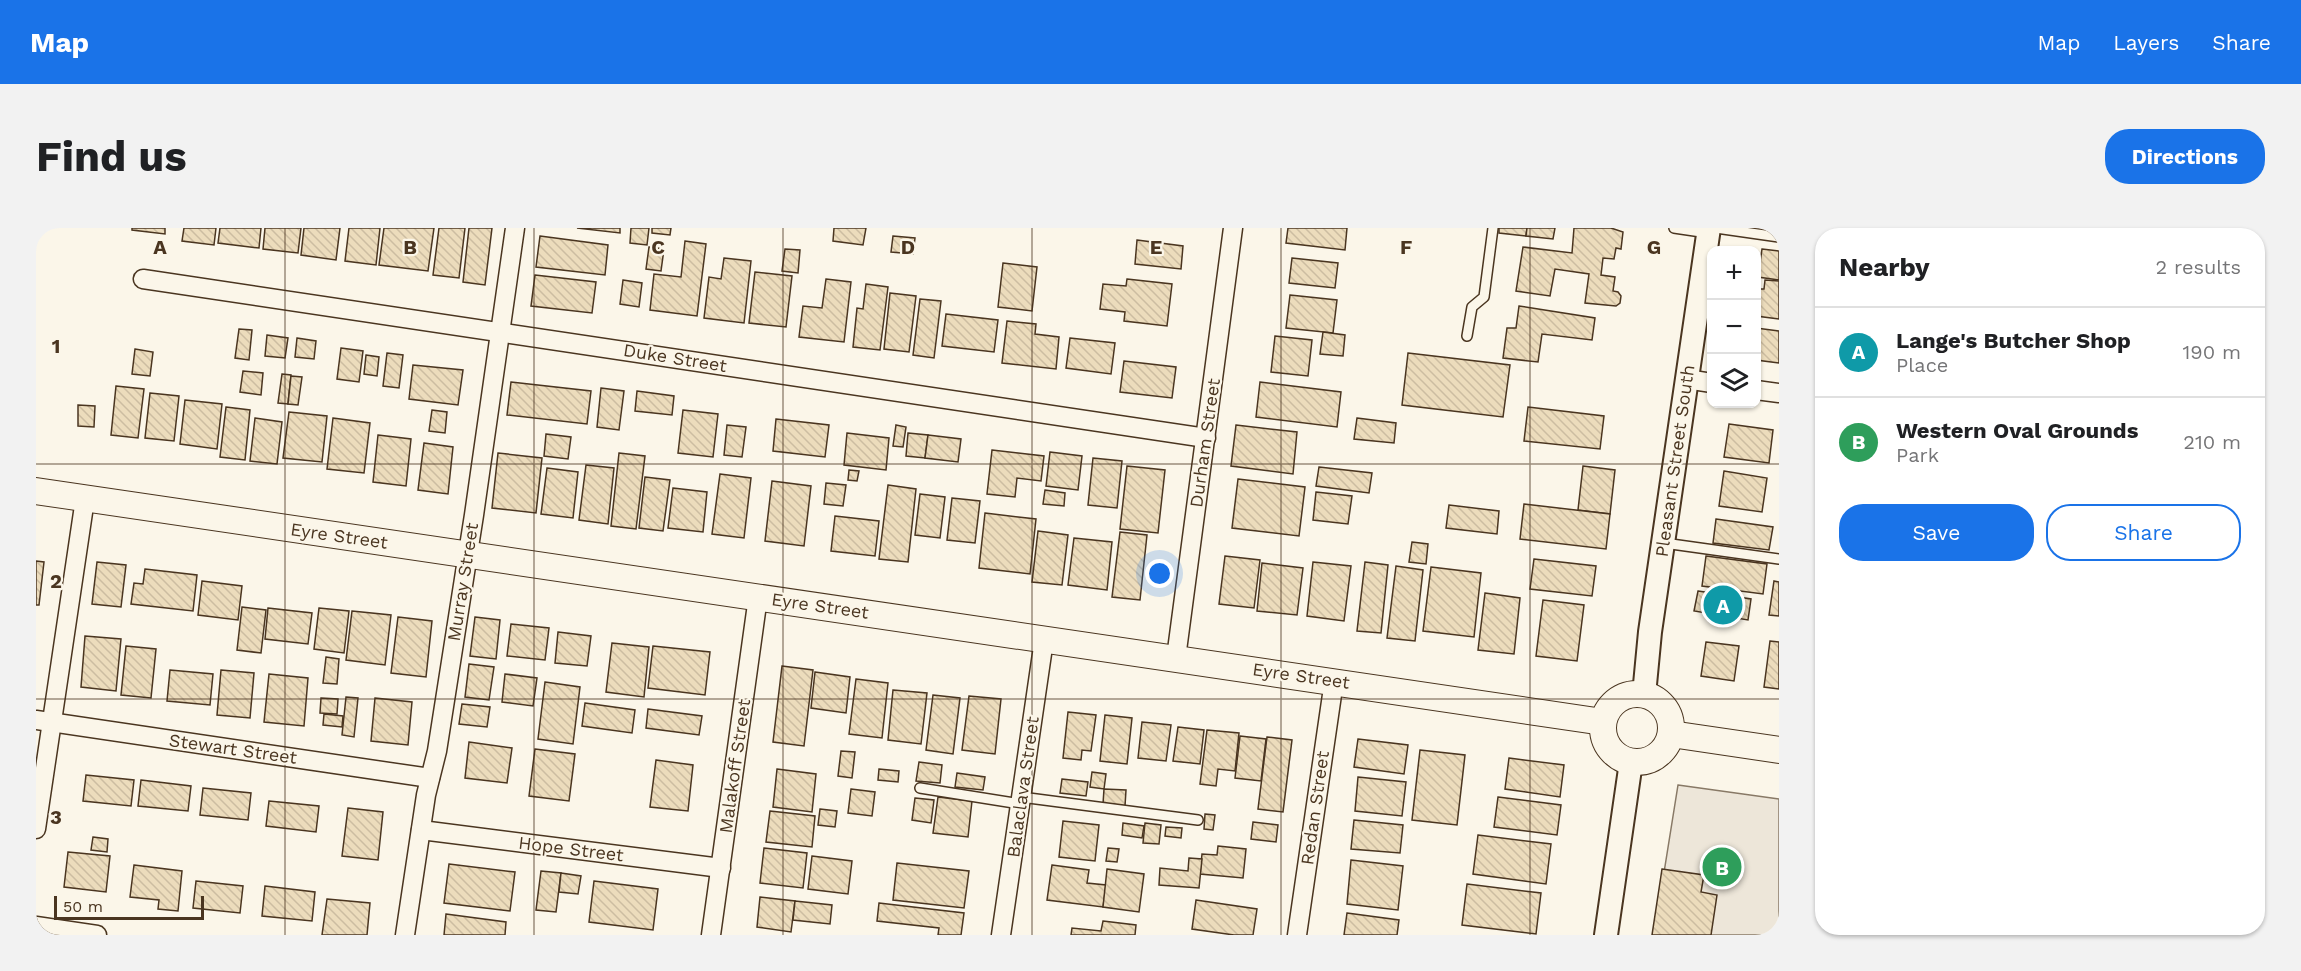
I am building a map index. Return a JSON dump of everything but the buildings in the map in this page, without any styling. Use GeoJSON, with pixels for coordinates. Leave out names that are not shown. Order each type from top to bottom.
{"type":"FeatureCollection","features":[{"type":"Feature","properties":{"kind":"main road","name":"Eyre Street"},"geometry":{"type":"LineString","coordinates":[[36,491],[1603,722]]}},
{"type":"Feature","properties":{"kind":"main road"},"geometry":{"type":"LineString","coordinates":[[1630,695],[1644,695],[1656,700],[1665,709],[1670,721],[1671,734],[1666,747],[1657,756],[1644,762],[1631,762],[1618,757],[1609,748],[1602,731],[1603,722],[1608,710],[1618,700],[1630,695]]}},
{"type":"Feature","properties":{"kind":"main road"},"geometry":{"type":"LineString","coordinates":[[1671,734],[1779,750]]}},
{"type":"Feature","properties":{"kind":"street","name":"Murray Street"},"geometry":{"type":"LineString","coordinates":[[405,935],[430,778],[437,751],[515,228]]}},
{"type":"Feature","properties":{"kind":"street","name":"Durham Street"},"geometry":{"type":"LineString","coordinates":[[1176,658],[1233,228]]}},
{"type":"Feature","properties":{"kind":"street","name":"Pleasant Street South"},"geometry":{"type":"LineString","coordinates":[[1644,695],[1650,632],[1686,380],[1711,230]]}},
{"type":"Feature","properties":{"kind":"street","name":"Duke Street"},"geometry":{"type":"LineString","coordinates":[[143,279],[1206,438]]}},
{"type":"Feature","properties":{"kind":"street"},"geometry":{"type":"LineString","coordinates":[[1686,380],[1707,382]]}},
{"type":"Feature","properties":{"kind":"street"},"geometry":{"type":"LineString","coordinates":[[1761,391],[1779,393]]}},
{"type":"Feature","properties":{"kind":"street"},"geometry":{"type":"LineString","coordinates":[[36,829],[44,721],[85,499]]}},
{"type":"Feature","properties":{"kind":"street","name":"Malakoff Street"},"geometry":{"type":"LineString","coordinates":[[711,935],[758,597]]}},
{"type":"Feature","properties":{"kind":"street","name":"Balaclava Street"},"geometry":{"type":"LineString","coordinates":[[1001,935],[1044,640]]}},
{"type":"Feature","properties":{"kind":"street","name":"Redan Street"},"geometry":{"type":"LineString","coordinates":[[1297,935],[1334,681]]}},
{"type":"Feature","properties":{"kind":"street","name":"Stewart Street"},"geometry":{"type":"LineString","coordinates":[[44,721],[430,778]]}},
{"type":"Feature","properties":{"kind":"street"},"geometry":{"type":"LineString","coordinates":[[1606,935],[1631,762]]}},
{"type":"Feature","properties":{"kind":"street","name":"Hope Street"},"geometry":{"type":"LineString","coordinates":[[421,830],[721,868]]}},
{"type":"Feature","properties":{"kind":"street"},"geometry":{"type":"LineString","coordinates":[[36,926],[97,935]]}},
{"type":"Feature","properties":{"kind":"lane"},"geometry":{"type":"LineString","coordinates":[[1467,336],[1472,307],[1483,298],[1493,228]]}},
{"type":"Feature","properties":{"kind":"lane"},"geometry":{"type":"LineString","coordinates":[[1674,228],[1779,237]]}},
{"type":"Feature","properties":{"kind":"lane"},"geometry":{"type":"LineString","coordinates":[[1664,543],[1779,559]]}},
{"type":"Feature","properties":{"kind":"lane"},"geometry":{"type":"LineString","coordinates":[[920,788],[1198,820]]}},
{"type":"Feature","properties":{"kind":"shaded area"},"geometry":{"type":"Polygon","coordinates":[[[1678,785],[1779,799],[1779,935],[1654,935],[1678,785]]]}},
{"type":"Feature","properties":{"kind":"place","name":"Lange's Butcher Shop"},"geometry":{"type":"Point","coordinates":[1723,605]}},
{"type":"Feature","properties":{"kind":"place","name":"Western Oval Grounds"},"geometry":{"type":"Point","coordinates":[1722,867]}}]}
